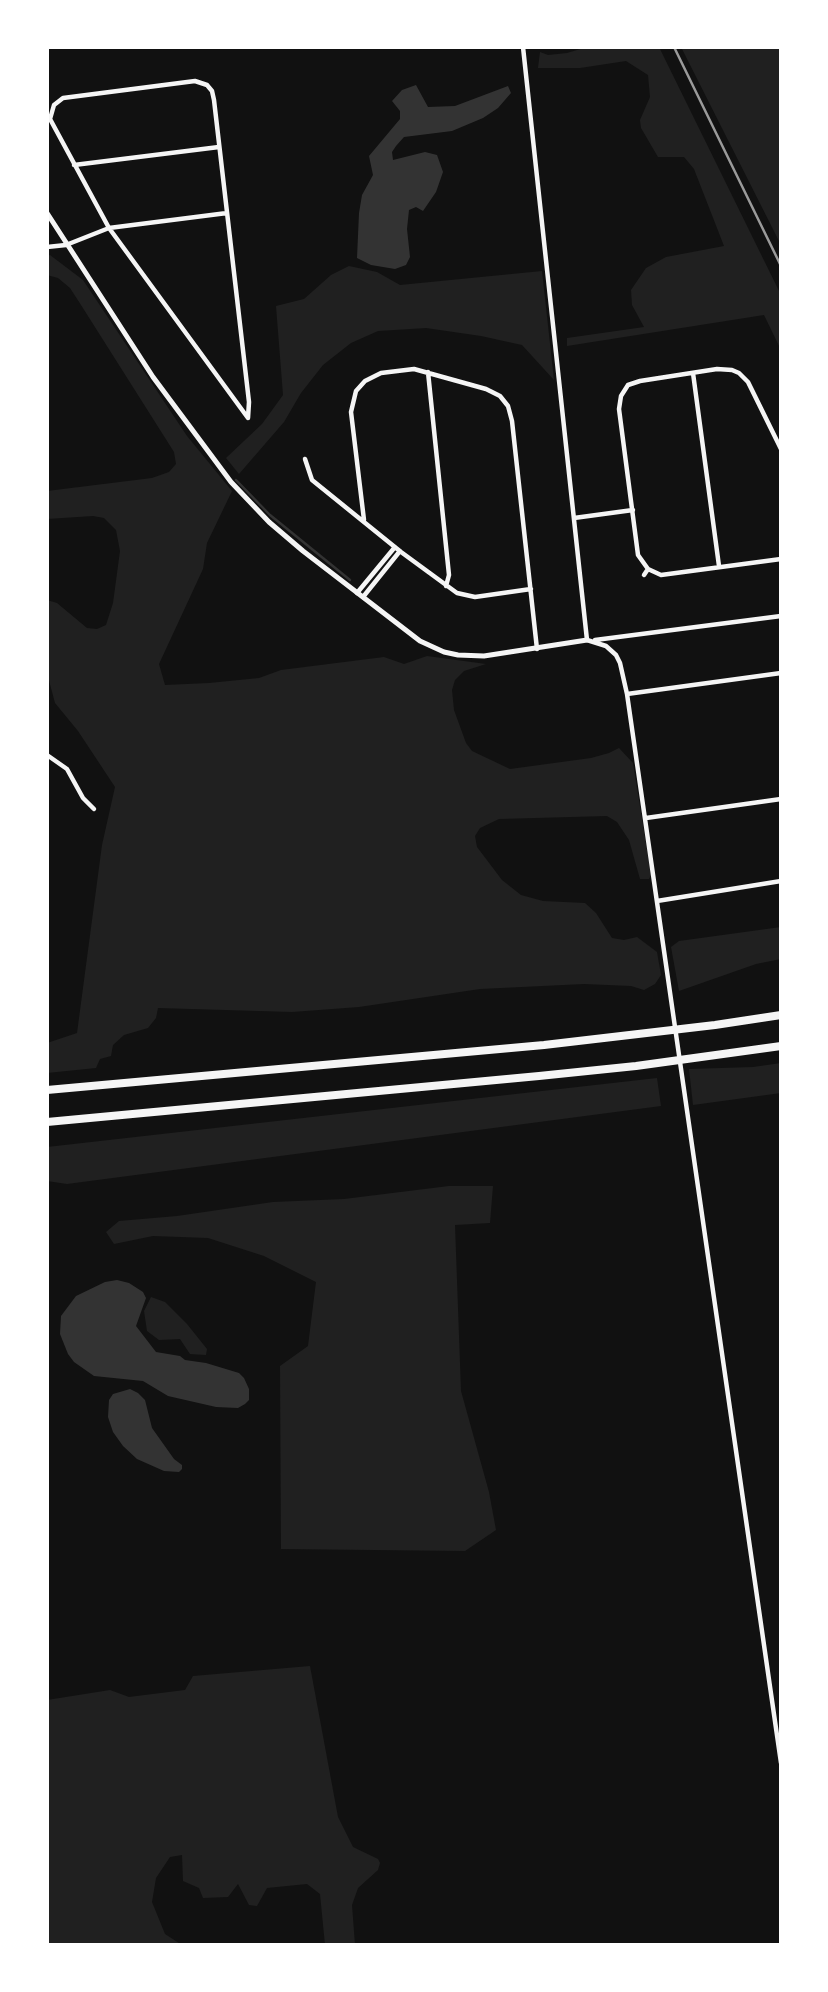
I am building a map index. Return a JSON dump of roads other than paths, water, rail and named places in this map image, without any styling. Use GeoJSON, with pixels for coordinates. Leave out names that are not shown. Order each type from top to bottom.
{"type":"FeatureCollection","features":[{"type":"Feature","properties":{"kind":"highway"},"geometry":{"type":"LineString","coordinates":[[47,1090],[544,1045],[781,1015]]}},
{"type":"Feature","properties":{"kind":"highway"},"geometry":{"type":"LineString","coordinates":[[47,1122],[539,1076],[781,1046]]}},
{"type":"Feature","properties":{"kind":"street"},"geometry":{"type":"LineString","coordinates":[[523,47],[587,640]]}},
{"type":"Feature","properties":{"kind":"street"},"geometry":{"type":"LineString","coordinates":[[183,82],[201,82],[207,85],[213,95],[220,146],[249,402],[248,418],[109,228],[50,119],[50,106],[63,98],[183,82]]}},
{"type":"Feature","properties":{"kind":"street"},"geometry":{"type":"LineString","coordinates":[[74,165],[220,146]]}},
{"type":"Feature","properties":{"kind":"street"},"geometry":{"type":"LineString","coordinates":[[47,213],[177,412],[230,482],[277,529],[420,641],[444,652],[471,657],[781,616]]}},
{"type":"Feature","properties":{"kind":"street"},"geometry":{"type":"LineString","coordinates":[[47,247],[66,245],[109,228],[227,213]]}},
{"type":"Feature","properties":{"kind":"street"},"geometry":{"type":"LineString","coordinates":[[364,520],[351,412],[356,391],[365,381],[381,373],[414,369],[485,389],[503,400],[508,406],[512,421],[537,649]]}},
{"type":"Feature","properties":{"kind":"street"},"geometry":{"type":"LineString","coordinates":[[781,449],[745,377],[732,370],[634,382],[628,385],[621,396],[619,409],[638,555],[648,569],[661,575],[781,559]]}},
{"type":"Feature","properties":{"kind":"street"},"geometry":{"type":"LineString","coordinates":[[428,372],[449,575],[446,586]]}},
{"type":"Feature","properties":{"kind":"street"},"geometry":{"type":"LineString","coordinates":[[693,373],[720,567]]}},
{"type":"Feature","properties":{"kind":"street"},"geometry":{"type":"LineString","coordinates":[[305,459],[312,480],[446,586],[465,596],[475,597],[531,589]]}},
{"type":"Feature","properties":{"kind":"street"},"geometry":{"type":"LineString","coordinates":[[574,518],[633,510]]}},
{"type":"Feature","properties":{"kind":"street"},"geometry":{"type":"LineString","coordinates":[[360,595],[395,547]]}},
{"type":"Feature","properties":{"kind":"street"},"geometry":{"type":"LineString","coordinates":[[360,595],[400,551]]}},
{"type":"Feature","properties":{"kind":"street"},"geometry":{"type":"LineString","coordinates":[[644,575],[648,569]]}},
{"type":"Feature","properties":{"kind":"street"},"geometry":{"type":"LineString","coordinates":[[587,640],[606,646],[616,655],[627,694],[781,1763]]}},
{"type":"Feature","properties":{"kind":"street"},"geometry":{"type":"LineString","coordinates":[[627,694],[781,673]]}},
{"type":"Feature","properties":{"kind":"street"},"geometry":{"type":"LineString","coordinates":[[47,755],[67,769],[83,798],[94,809]]}},
{"type":"Feature","properties":{"kind":"street"},"geometry":{"type":"LineString","coordinates":[[646,818],[781,799]]}},
{"type":"Feature","properties":{"kind":"street"},"geometry":{"type":"LineString","coordinates":[[657,901],[781,881]]}},
{"type":"Feature","properties":{"kind":"waterway"},"geometry":{"type":"LineString","coordinates":[[236,480],[270,515],[350,580]]}},
{"type":"Feature","properties":{"kind":"railway"},"geometry":{"type":"LineString","coordinates":[[674,47],[781,266]]}}]}
